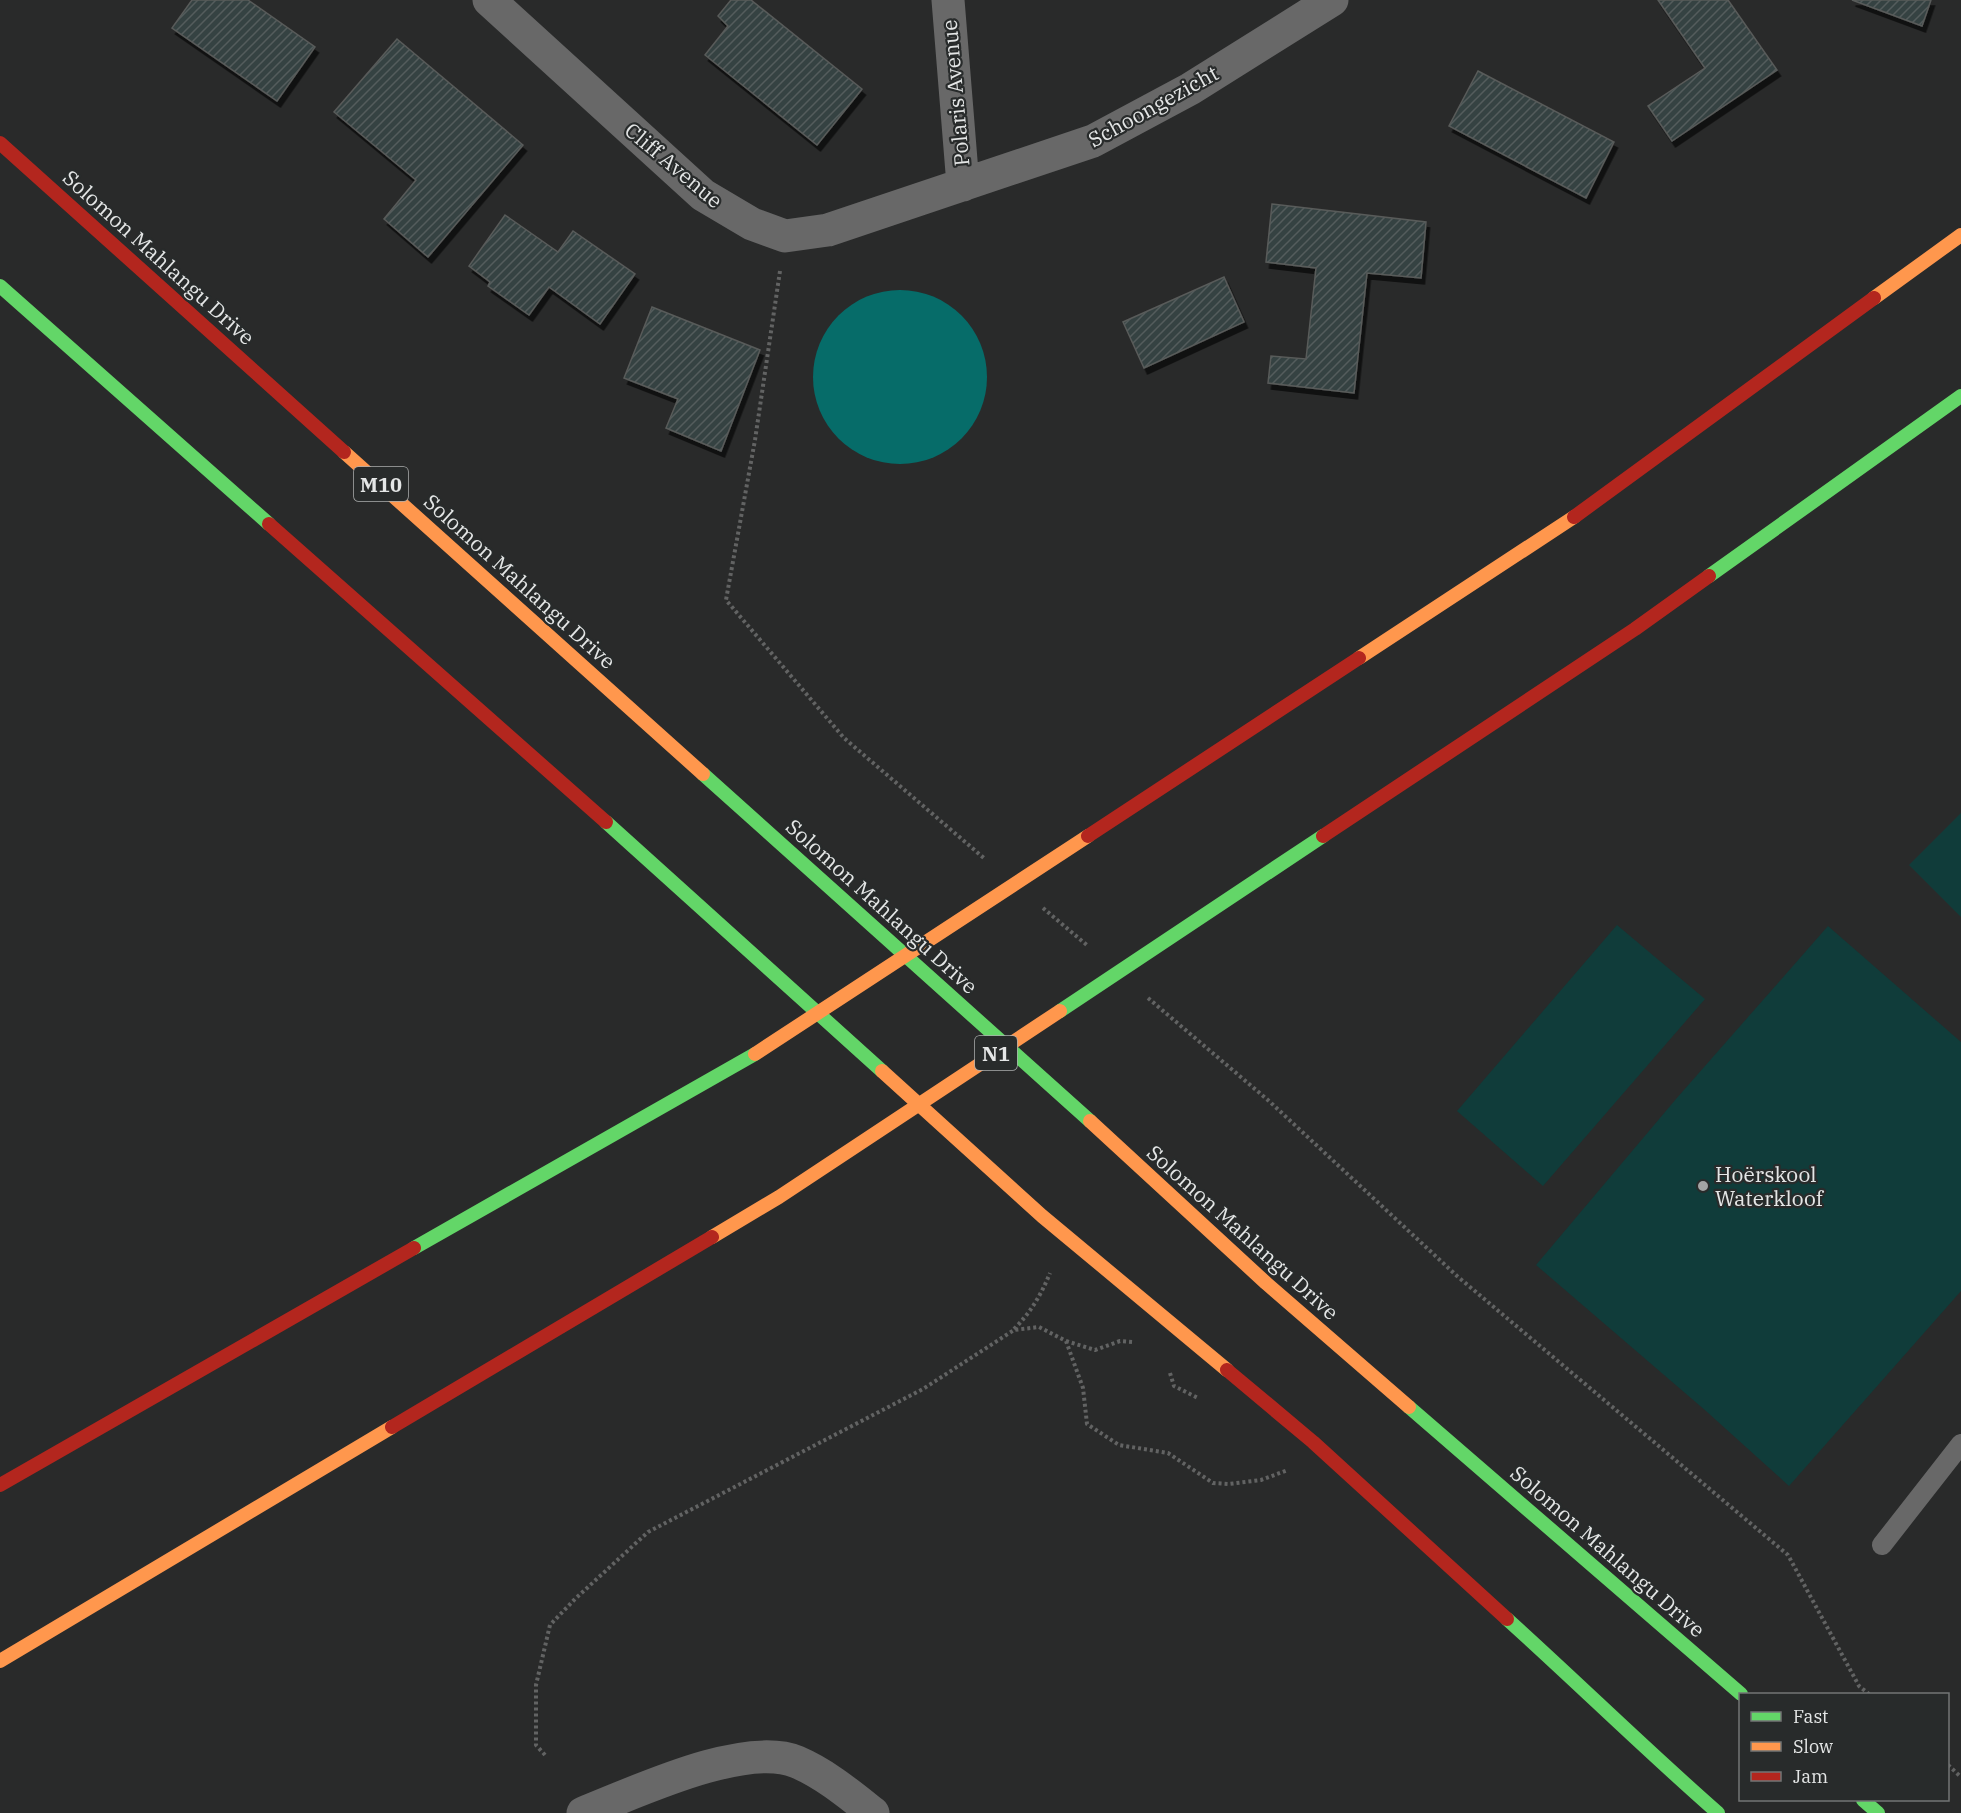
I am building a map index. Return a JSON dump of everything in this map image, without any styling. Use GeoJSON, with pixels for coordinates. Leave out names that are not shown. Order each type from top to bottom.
{"type":"FeatureCollection","features":[{"type":"Feature","properties":{"kind":"main road","name":"Solomon Mahlangu Drive"},"geometry":{"type":"LineString","coordinates":[[0,142],[1119,1147],[1275,1291],[1740,1693]]}},
{"type":"Feature","properties":{"kind":"main road"},"geometry":{"type":"LineString","coordinates":[[0,1485],[759,1052],[1554,531],[1961,235]]}},
{"type":"Feature","properties":{"kind":"main road"},"geometry":{"type":"LineString","coordinates":[[0,286],[690,895],[1042,1216],[1313,1442],[1718,1813]]}},
{"type":"Feature","properties":{"kind":"main road","name":"N1"},"geometry":{"type":"LineString","coordinates":[[0,1662],[779,1197],[1635,629],[1961,396]]}},
{"type":"Feature","properties":{"kind":"main road"},"geometry":{"type":"LineString","coordinates":[[1864,1801],[1878,1813]]}},
{"type":"Feature","properties":{"kind":"street","name":"Cliff Avenue"},"geometry":{"type":"LineString","coordinates":[[489,0],[703,195],[752,224],[785,237]]}},
{"type":"Feature","properties":{"kind":"street","name":"Polaris Avenue"},"geometry":{"type":"LineString","coordinates":[[948,0],[963,185]]}},
{"type":"Feature","properties":{"kind":"street","name":"Schoongezicht"},"geometry":{"type":"LineString","coordinates":[[963,185],[1093,141],[1190,88],[1332,0]]}},
{"type":"Feature","properties":{"kind":"street"},"geometry":{"type":"LineString","coordinates":[[785,237],[828,230],[963,185]]}},
{"type":"Feature","properties":{"kind":"street"},"geometry":{"type":"LineString","coordinates":[[583,1813],[660,1783],[728,1761],[766,1756],[796,1762],[832,1781],[870,1812]]}},
{"type":"Feature","properties":{"kind":"lane"},"geometry":{"type":"LineString","coordinates":[[1882,1545],[1961,1444]]}},
{"type":"Feature","properties":{"kind":"path"},"geometry":{"type":"LineString","coordinates":[[785,237],[755,440],[726,600],[843,738],[988,861]]}},
{"type":"Feature","properties":{"kind":"path"},"geometry":{"type":"LineString","coordinates":[[1043,908],[1088,946]]}},
{"type":"Feature","properties":{"kind":"path"},"geometry":{"type":"LineString","coordinates":[[1142,993],[1269,1101],[1457,1276],[1788,1555],[1859,1686],[1867,1693]]}},
{"type":"Feature","properties":{"kind":"path"},"geometry":{"type":"LineString","coordinates":[[545,1755],[536,1745],[536,1685],[550,1625],[575,1599],[648,1532],[923,1389],[1014,1330],[1030,1313],[1044,1290],[1062,1245],[1070,1240]]}},
{"type":"Feature","properties":{"kind":"path"},"geometry":{"type":"LineString","coordinates":[[1014,1330],[1039,1327],[1066,1341],[1083,1388],[1088,1424],[1119,1445],[1168,1453],[1213,1484],[1261,1480],[1294,1467]]}},
{"type":"Feature","properties":{"kind":"path"},"geometry":{"type":"LineString","coordinates":[[1949,1767],[1961,1778]]}},
{"type":"Feature","properties":{"kind":"shaded area"},"geometry":{"type":"Polygon","coordinates":[[[1961,813],[1961,917],[1909,865],[1961,813]]]}},
{"type":"Feature","properties":{"kind":"shaded area"},"geometry":{"type":"Polygon","coordinates":[[[1617,925],[1705,999],[1543,1186],[1457,1111],[1617,925]]]}},
{"type":"Feature","properties":{"kind":"shaded area"},"geometry":{"type":"Polygon","coordinates":[[[1828,926],[1961,1042],[1961,1291],[1789,1486],[1706,1411],[1536,1265],[1676,1099],[1828,926]]]}},
{"type":"Feature","properties":{"kind":"water"},"geometry":{"type":"Polygon","coordinates":[[[900,290],[933,297],[948,305],[961,316],[972,329],[980,344],[987,377],[980,410],[972,425],[961,438],[948,449],[933,457],[900,464],[867,457],[852,449],[839,438],[828,425],[820,410],[813,377],[820,344],[828,329],[839,316],[852,305],[867,297],[900,290]]]}},
{"type":"Feature","properties":{"kind":"building"},"geometry":{"type":"Polygon","coordinates":[[[192,0],[248,0],[315,47],[277,101],[172,28],[192,0]]]}},
{"type":"Feature","properties":{"kind":"building"},"geometry":{"type":"Polygon","coordinates":[[[731,0],[751,0],[862,89],[817,145],[705,55],[728,26],[718,16],[731,0]]]}},
{"type":"Feature","properties":{"kind":"building"},"geometry":{"type":"Polygon","coordinates":[[[1658,0],[1728,0],[1777,70],[1672,141],[1648,106],[1705,68],[1658,0]]]}},
{"type":"Feature","properties":{"kind":"building"},"geometry":{"type":"Polygon","coordinates":[[[1852,0],[1931,0],[1922,26],[1852,0]]]}},
{"type":"Feature","properties":{"kind":"building"},"geometry":{"type":"Polygon","coordinates":[[[397,39],[523,145],[428,257],[384,219],[416,180],[334,112],[397,39]]]}},
{"type":"Feature","properties":{"kind":"building"},"geometry":{"type":"Polygon","coordinates":[[[1478,71],[1614,142],[1586,198],[1449,126],[1478,71]]]}},
{"type":"Feature","properties":{"kind":"building"},"geometry":{"type":"Polygon","coordinates":[[[1272,204],[1426,222],[1421,278],[1367,273],[1354,393],[1268,383],[1271,356],[1306,359],[1316,268],[1266,262],[1272,204]]]}},
{"type":"Feature","properties":{"kind":"building"},"geometry":{"type":"Polygon","coordinates":[[[505,215],[558,252],[573,231],[635,274],[600,324],[549,287],[529,315],[488,286],[490,282],[469,266],[505,215]]]}},
{"type":"Feature","properties":{"kind":"building"},"geometry":{"type":"Polygon","coordinates":[[[1224,277],[1244,322],[1144,368],[1123,322],[1224,277]]]}},
{"type":"Feature","properties":{"kind":"building"},"geometry":{"type":"Polygon","coordinates":[[[652,307],[760,350],[721,451],[666,428],[678,399],[624,378],[652,307]]]}},
{"type":"Feature","properties":{"kind":"traffic: fast"},"geometry":{"type":"LineString","coordinates":[[0,286],[269,524]]}},
{"type":"Feature","properties":{"kind":"traffic: fast"},"geometry":{"type":"LineString","coordinates":[[1709,576],[1961,396]]}},
{"type":"Feature","properties":{"kind":"traffic: fast"},"geometry":{"type":"LineString","coordinates":[[703,774],[1090,1121]]}},
{"type":"Feature","properties":{"kind":"traffic: fast"},"geometry":{"type":"LineString","coordinates":[[606,822],[882,1071]]}},
{"type":"Feature","properties":{"kind":"traffic: fast"},"geometry":{"type":"LineString","coordinates":[[1060,1011],[1323,836]]}},
{"type":"Feature","properties":{"kind":"traffic: fast"},"geometry":{"type":"LineString","coordinates":[[414,1248],[755,1054]]}},
{"type":"Feature","properties":{"kind":"traffic: fast"},"geometry":{"type":"LineString","coordinates":[[1409,1407],[1740,1693]]}},
{"type":"Feature","properties":{"kind":"traffic: fast"},"geometry":{"type":"LineString","coordinates":[[1507,1619],[1718,1813]]}},
{"type":"Feature","properties":{"kind":"traffic: fast"},"geometry":{"type":"LineString","coordinates":[[1864,1801],[1878,1813]]}},
{"type":"Feature","properties":{"kind":"traffic: slow"},"geometry":{"type":"LineString","coordinates":[[1874,298],[1961,235]]}},
{"type":"Feature","properties":{"kind":"traffic: slow"},"geometry":{"type":"LineString","coordinates":[[344,452],[703,774]]}},
{"type":"Feature","properties":{"kind":"traffic: slow"},"geometry":{"type":"LineString","coordinates":[[1359,658],[1574,517]]}},
{"type":"Feature","properties":{"kind":"traffic: slow"},"geometry":{"type":"LineString","coordinates":[[755,1054],[1088,836]]}},
{"type":"Feature","properties":{"kind":"traffic: slow"},"geometry":{"type":"LineString","coordinates":[[712,1237],[779,1197],[1060,1011]]}},
{"type":"Feature","properties":{"kind":"traffic: slow"},"geometry":{"type":"LineString","coordinates":[[882,1071],[1042,1216],[1227,1370]]}},
{"type":"Feature","properties":{"kind":"traffic: slow"},"geometry":{"type":"LineString","coordinates":[[1090,1121],[1266,1283],[1409,1407]]}},
{"type":"Feature","properties":{"kind":"traffic: slow"},"geometry":{"type":"LineString","coordinates":[[0,1661],[392,1427]]}},
{"type":"Feature","properties":{"kind":"traffic: jam"},"geometry":{"type":"LineString","coordinates":[[0,143],[344,452]]}},
{"type":"Feature","properties":{"kind":"traffic: jam"},"geometry":{"type":"LineString","coordinates":[[1574,517],[1874,298]]}},
{"type":"Feature","properties":{"kind":"traffic: jam"},"geometry":{"type":"LineString","coordinates":[[269,524],[606,822]]}},
{"type":"Feature","properties":{"kind":"traffic: jam"},"geometry":{"type":"LineString","coordinates":[[1323,836],[1635,629],[1709,576]]}},
{"type":"Feature","properties":{"kind":"traffic: jam"},"geometry":{"type":"LineString","coordinates":[[1088,836],[1359,658]]}},
{"type":"Feature","properties":{"kind":"traffic: jam"},"geometry":{"type":"LineString","coordinates":[[392,1427],[712,1237]]}},
{"type":"Feature","properties":{"kind":"traffic: jam"},"geometry":{"type":"LineString","coordinates":[[0,1485],[414,1248]]}},
{"type":"Feature","properties":{"kind":"traffic: jam"},"geometry":{"type":"LineString","coordinates":[[1227,1370],[1313,1442],[1507,1619]]}},
{"type":"Feature","properties":{"kind":"place","name":"Hoërskool Waterkloof"},"geometry":{"type":"Point","coordinates":[1703,1186]}}]}
